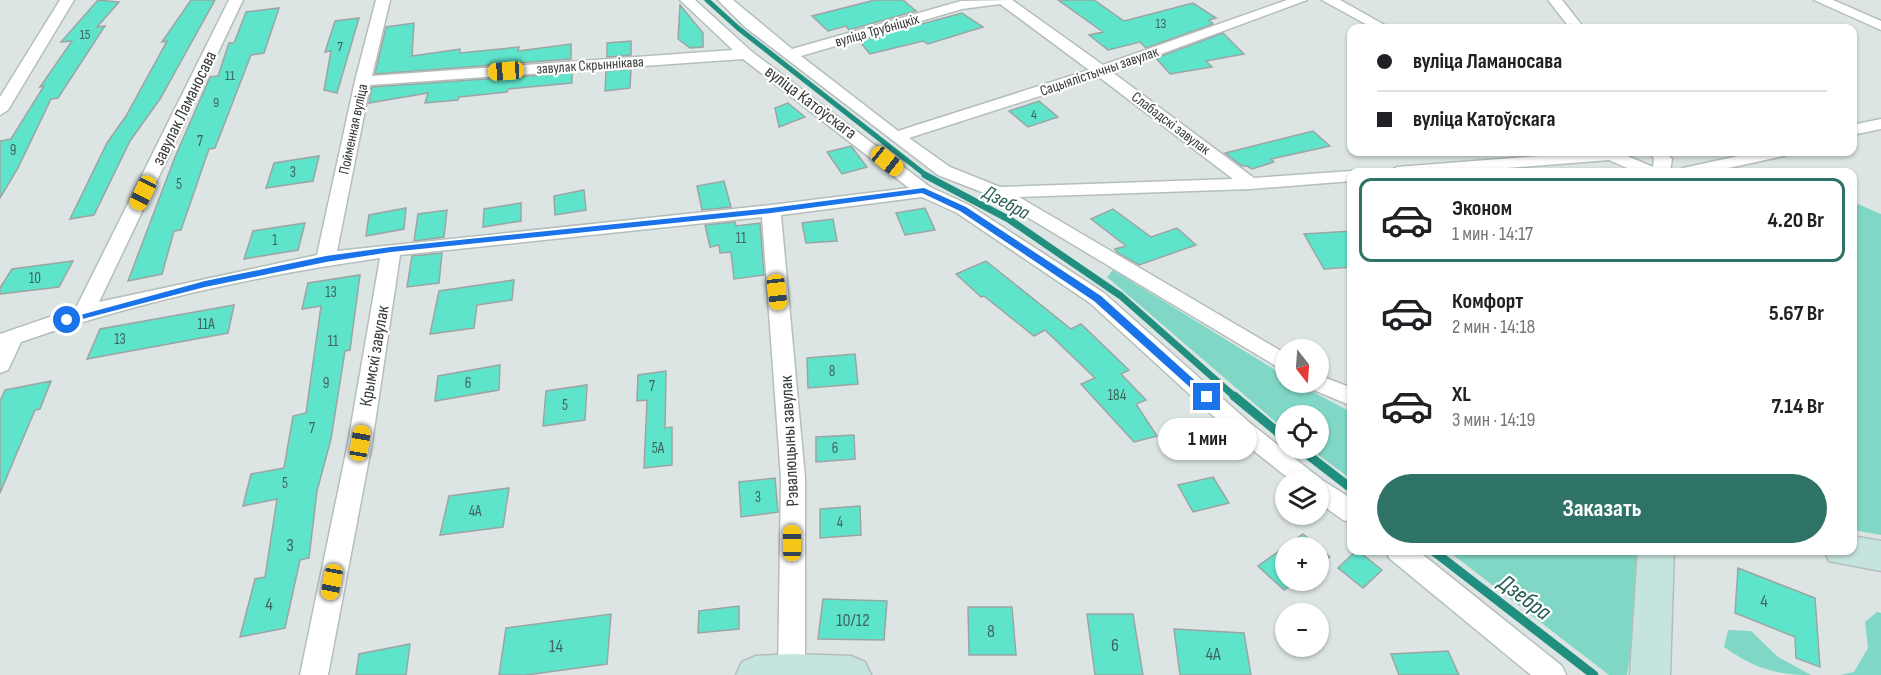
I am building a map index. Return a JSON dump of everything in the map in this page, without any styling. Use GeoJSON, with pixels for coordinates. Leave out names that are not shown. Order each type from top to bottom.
{"type":"FeatureCollection","features":[{"type":"Feature","properties":{"kind":"street"},"geometry":{"type":"LineString","coordinates":[[0,110],[67,0]]}},
{"type":"Feature","properties":{"kind":"street","name":"завулак Ламаносава"},"geometry":{"type":"LineString","coordinates":[[84,313],[236,0]]}},
{"type":"Feature","properties":{"kind":"street","name":"Пойменная вуліца"},"geometry":{"type":"LineString","coordinates":[[326,259],[363,81],[383,0]]}},
{"type":"Feature","properties":{"kind":"street","name":"вуліца Катоўскага"},"geometry":{"type":"LineString","coordinates":[[687,0],[746,54],[770,70],[924,191],[963,209],[1097,298],[1242,429],[1297,471]]}},
{"type":"Feature","properties":{"kind":"street","name":"вуліца Катоўскага"},"geometry":{"type":"LineString","coordinates":[[727,0],[750,24],[896,137],[944,171],[998,192],[1275,357]]}},
{"type":"Feature","properties":{"kind":"street","name":"вуліца Трубніцкіх"},"geometry":{"type":"LineString","coordinates":[[790,54],[961,6],[1001,0]]}},
{"type":"Feature","properties":{"kind":"street","name":"Слабадскі завулак"},"geometry":{"type":"LineString","coordinates":[[1001,0],[1101,71],[1250,184]]}},
{"type":"Feature","properties":{"kind":"street","name":"Сацыялістычны завулак"},"geometry":{"type":"LineString","coordinates":[[896,137],[1101,71],[1300,0]]}},
{"type":"Feature","properties":{"kind":"street"},"geometry":{"type":"LineString","coordinates":[[1329,0],[1375,24]]}},
{"type":"Feature","properties":{"kind":"street"},"geometry":{"type":"LineString","coordinates":[[1555,0],[1574,24]]}},
{"type":"Feature","properties":{"kind":"street"},"geometry":{"type":"LineString","coordinates":[[1821,0],[1881,26]]}},
{"type":"Feature","properties":{"kind":"street","name":"завулак Скрыннікава"},"geometry":{"type":"LineString","coordinates":[[363,81],[746,54]]}},
{"type":"Feature","properties":{"kind":"street"},"geometry":{"type":"LineString","coordinates":[[1857,129],[1881,124]]}},
{"type":"Feature","properties":{"kind":"street"},"geometry":{"type":"LineString","coordinates":[[1442,168],[1576,156]]}},
{"type":"Feature","properties":{"kind":"street"},"geometry":{"type":"LineString","coordinates":[[1615,156],[1641,168]]}},
{"type":"Feature","properties":{"kind":"street"},"geometry":{"type":"LineString","coordinates":[[1707,168],[1760,156]]}},
{"type":"Feature","properties":{"kind":"street"},"geometry":{"type":"LineString","coordinates":[[998,192],[1250,184],[1347,176]]}},
{"type":"Feature","properties":{"kind":"street"},"geometry":{"type":"LineString","coordinates":[[0,365],[7,340],[84,313],[205,284],[326,259],[391,250],[771,211],[924,191]]}},
{"type":"Feature","properties":{"kind":"street","name":"Рэвалюцыны завулак"},"geometry":{"type":"LineString","coordinates":[[771,211],[786,369],[793,478],[774,673]]}},
{"type":"Feature","properties":{"kind":"street","name":"Крымскі завулак"},"geometry":{"type":"LineString","coordinates":[[314,675],[360,443],[391,250]]}},
{"type":"Feature","properties":{"kind":"street"},"geometry":{"type":"LineString","coordinates":[[1329,387],[1347,396]]}},
{"type":"Feature","properties":{"kind":"street"},"geometry":{"type":"LineString","coordinates":[[1329,496],[1347,509]]}},
{"type":"Feature","properties":{"kind":"street"},"geometry":{"type":"LineString","coordinates":[[1857,552],[1881,556]]}},
{"type":"Feature","properties":{"kind":"street"},"geometry":{"type":"LineString","coordinates":[[1404,555],[1552,675]]}},
{"type":"Feature","properties":{"kind":"street"},"geometry":{"type":"LineString","coordinates":[[1650,675],[1656,555]]}},
{"type":"Feature","properties":{"kind":"street"},"geometry":{"type":"LineString","coordinates":[[774,673],[851,675]]}},
{"type":"Feature","properties":{"kind":"green space"},"geometry":{"type":"Polygon","coordinates":[[[1857,204],[1881,214],[1881,535],[1857,531],[1857,204]]]}},
{"type":"Feature","properties":{"kind":"green space"},"geometry":{"type":"Polygon","coordinates":[[[1113,270],[1275,370],[1275,393],[1315,393],[1347,410],[1347,476],[1324,459],[1329,459],[1329,405],[1275,405],[1275,421],[1107,277],[1113,270]]]}},
{"type":"Feature","properties":{"kind":"green space"},"geometry":{"type":"Polygon","coordinates":[[[1453,555],[1640,555],[1644,574],[1627,675],[1609,675],[1453,555]]]}},
{"type":"Feature","properties":{"kind":"green space"},"geometry":{"type":"Polygon","coordinates":[[[1877,612],[1881,613],[1881,675],[1840,675],[1854,672],[1868,648],[1865,622],[1877,612]]]}},
{"type":"Feature","properties":{"kind":"green space"},"geometry":{"type":"Polygon","coordinates":[[[1728,630],[1751,631],[1778,657],[1811,675],[1776,672],[1745,660],[1724,647],[1728,630]]]}},
{"type":"Feature","properties":{"kind":"building"},"geometry":{"type":"Polygon","coordinates":[[[98,0],[119,2],[97,27],[105,26],[58,98],[51,99],[18,168],[0,198],[0,141],[11,139],[44,86],[40,87],[72,41],[61,42],[98,0]]]}},
{"type":"Feature","properties":{"kind":"building"},"geometry":{"type":"Polygon","coordinates":[[[191,0],[215,0],[160,99],[130,141],[94,215],[70,219],[107,143],[126,116],[167,41],[162,42],[191,0]]]}},
{"type":"Feature","properties":{"kind":"building"},"geometry":{"type":"Polygon","coordinates":[[[875,0],[903,0],[916,11],[849,30],[846,26],[828,31],[812,16],[875,0]]]}},
{"type":"Feature","properties":{"kind":"building"},"geometry":{"type":"Polygon","coordinates":[[[1058,0],[1094,0],[1124,21],[1193,3],[1216,18],[1209,20],[1213,24],[1146,48],[1140,42],[1108,50],[1089,35],[1103,32],[1058,0]]]}},
{"type":"Feature","properties":{"kind":"building"},"geometry":{"type":"Polygon","coordinates":[[[680,5],[703,33],[703,47],[690,48],[678,39],[680,5]]]}},
{"type":"Feature","properties":{"kind":"building"},"geometry":{"type":"Polygon","coordinates":[[[279,8],[264,53],[251,55],[215,148],[209,149],[181,230],[174,231],[162,274],[128,281],[175,157],[210,77],[218,76],[229,43],[234,43],[246,12],[279,8]]]}},
{"type":"Feature","properties":{"kind":"building"},"geometry":{"type":"Polygon","coordinates":[[[962,13],[983,27],[928,44],[923,41],[870,54],[859,41],[962,13]]]}},
{"type":"Feature","properties":{"kind":"building"},"geometry":{"type":"Polygon","coordinates":[[[359,18],[337,93],[324,90],[331,51],[325,52],[335,21],[359,18]]]}},
{"type":"Feature","properties":{"kind":"building"},"geometry":{"type":"Polygon","coordinates":[[[414,23],[412,56],[460,49],[460,53],[519,47],[518,51],[571,44],[571,59],[375,74],[386,27],[414,23]]]}},
{"type":"Feature","properties":{"kind":"building"},"geometry":{"type":"Polygon","coordinates":[[[1223,33],[1244,54],[1206,61],[1212,67],[1170,74],[1156,58],[1223,33]]]}},
{"type":"Feature","properties":{"kind":"building"},"geometry":{"type":"Polygon","coordinates":[[[631,41],[631,55],[607,57],[607,43],[631,41]]]}},
{"type":"Feature","properties":{"kind":"building"},"geometry":{"type":"Polygon","coordinates":[[[631,69],[630,88],[605,91],[606,71],[631,69]]]}},
{"type":"Feature","properties":{"kind":"building"},"geometry":{"type":"Polygon","coordinates":[[[572,73],[572,83],[508,89],[507,92],[459,97],[458,100],[425,103],[428,93],[369,103],[372,87],[572,73]]]}},
{"type":"Feature","properties":{"kind":"building"},"geometry":{"type":"Polygon","coordinates":[[[1039,101],[1058,117],[1028,127],[1009,111],[1039,101]]]}},
{"type":"Feature","properties":{"kind":"building"},"geometry":{"type":"Polygon","coordinates":[[[788,103],[805,117],[779,127],[775,108],[788,103]]]}},
{"type":"Feature","properties":{"kind":"building"},"geometry":{"type":"Polygon","coordinates":[[[1313,131],[1330,146],[1271,159],[1274,162],[1252,169],[1242,166],[1225,153],[1313,131]]]}},
{"type":"Feature","properties":{"kind":"building"},"geometry":{"type":"Polygon","coordinates":[[[851,146],[867,167],[842,174],[827,152],[851,146]]]}},
{"type":"Feature","properties":{"kind":"building"},"geometry":{"type":"Polygon","coordinates":[[[319,156],[313,181],[266,188],[274,163],[319,156]]]}},
{"type":"Feature","properties":{"kind":"building"},"geometry":{"type":"Polygon","coordinates":[[[724,181],[731,207],[702,210],[697,186],[724,181]]]}},
{"type":"Feature","properties":{"kind":"building"},"geometry":{"type":"Polygon","coordinates":[[[584,190],[586,210],[555,215],[554,196],[584,190]]]}},
{"type":"Feature","properties":{"kind":"building"},"geometry":{"type":"Polygon","coordinates":[[[521,203],[521,221],[483,227],[484,209],[521,203]]]}},
{"type":"Feature","properties":{"kind":"building"},"geometry":{"type":"Polygon","coordinates":[[[406,208],[404,229],[366,236],[369,215],[406,208]]]}},
{"type":"Feature","properties":{"kind":"building"},"geometry":{"type":"Polygon","coordinates":[[[925,208],[935,230],[905,235],[896,213],[925,208]]]}},
{"type":"Feature","properties":{"kind":"building"},"geometry":{"type":"Polygon","coordinates":[[[1113,209],[1151,237],[1177,228],[1196,245],[1139,265],[1118,253],[1115,249],[1126,246],[1091,219],[1113,209]]]}},
{"type":"Feature","properties":{"kind":"building"},"geometry":{"type":"Polygon","coordinates":[[[447,210],[444,237],[414,241],[418,214],[447,210]]]}},
{"type":"Feature","properties":{"kind":"building"},"geometry":{"type":"Polygon","coordinates":[[[833,219],[837,241],[806,243],[802,223],[833,219]]]}},
{"type":"Feature","properties":{"kind":"building"},"geometry":{"type":"Polygon","coordinates":[[[735,222],[736,226],[760,223],[764,275],[734,279],[731,252],[720,253],[719,245],[710,247],[705,225],[735,222]]]}},
{"type":"Feature","properties":{"kind":"building"},"geometry":{"type":"Polygon","coordinates":[[[305,223],[298,250],[244,259],[253,231],[305,223]]]}},
{"type":"Feature","properties":{"kind":"building"},"geometry":{"type":"Polygon","coordinates":[[[1347,231],[1347,267],[1324,269],[1304,234],[1347,231]]]}},
{"type":"Feature","properties":{"kind":"building"},"geometry":{"type":"Polygon","coordinates":[[[442,253],[439,283],[407,287],[412,256],[442,253]]]}},
{"type":"Feature","properties":{"kind":"building"},"geometry":{"type":"Polygon","coordinates":[[[73,261],[59,287],[0,294],[0,288],[12,269],[73,261]]]}},
{"type":"Feature","properties":{"kind":"building"},"geometry":{"type":"Polygon","coordinates":[[[986,261],[1071,329],[1081,324],[1129,370],[1121,374],[1146,400],[1136,404],[1157,436],[1134,442],[1081,384],[1095,378],[1045,330],[1034,336],[984,296],[981,297],[956,274],[986,261]]]}},
{"type":"Feature","properties":{"kind":"building"},"geometry":{"type":"Polygon","coordinates":[[[360,275],[350,350],[345,351],[331,439],[317,491],[309,558],[300,560],[285,628],[240,637],[255,579],[265,577],[277,499],[243,506],[251,474],[284,468],[293,416],[306,413],[321,306],[302,309],[308,283],[360,275]]]}},
{"type":"Feature","properties":{"kind":"building"},"geometry":{"type":"Polygon","coordinates":[[[514,280],[512,300],[477,305],[474,328],[430,334],[439,291],[514,280]]]}},
{"type":"Feature","properties":{"kind":"building"},"geometry":{"type":"Polygon","coordinates":[[[234,305],[228,333],[87,359],[100,329],[234,305]]]}},
{"type":"Feature","properties":{"kind":"building"},"geometry":{"type":"Polygon","coordinates":[[[855,354],[858,384],[808,388],[807,358],[855,354]]]}},
{"type":"Feature","properties":{"kind":"building"},"geometry":{"type":"Polygon","coordinates":[[[500,365],[499,390],[435,401],[438,376],[500,365]]]}},
{"type":"Feature","properties":{"kind":"building"},"geometry":{"type":"Polygon","coordinates":[[[666,371],[665,428],[672,427],[672,465],[644,468],[647,400],[637,401],[638,375],[666,371]]]}},
{"type":"Feature","properties":{"kind":"building"},"geometry":{"type":"Polygon","coordinates":[[[51,381],[40,409],[35,410],[0,493],[0,401],[5,390],[51,381]]]}},
{"type":"Feature","properties":{"kind":"building"},"geometry":{"type":"Polygon","coordinates":[[[587,385],[585,420],[543,426],[546,391],[587,385]]]}},
{"type":"Feature","properties":{"kind":"building"},"geometry":{"type":"Polygon","coordinates":[[[854,435],[855,459],[816,462],[816,437],[854,435]]]}},
{"type":"Feature","properties":{"kind":"building"},"geometry":{"type":"Polygon","coordinates":[[[1213,477],[1229,503],[1193,512],[1178,485],[1213,477]]]}},
{"type":"Feature","properties":{"kind":"building"},"geometry":{"type":"Polygon","coordinates":[[[775,478],[778,512],[741,517],[739,482],[775,478]]]}},
{"type":"Feature","properties":{"kind":"building"},"geometry":{"type":"Polygon","coordinates":[[[509,488],[503,527],[440,535],[449,496],[509,488]]]}},
{"type":"Feature","properties":{"kind":"building"},"geometry":{"type":"Polygon","coordinates":[[[860,506],[861,535],[820,538],[820,509],[860,506]]]}},
{"type":"Feature","properties":{"kind":"building"},"geometry":{"type":"Polygon","coordinates":[[[1275,554],[1275,582],[1258,566],[1275,554]]]}},
{"type":"Feature","properties":{"kind":"building"},"geometry":{"type":"Polygon","coordinates":[[[1352,555],[1363,555],[1382,570],[1363,588],[1338,568],[1352,555]]]}},
{"type":"Feature","properties":{"kind":"building"},"geometry":{"type":"Polygon","coordinates":[[[1738,568],[1815,598],[1820,667],[1796,658],[1795,637],[1735,613],[1738,568]]]}},
{"type":"Feature","properties":{"kind":"building"},"geometry":{"type":"Polygon","coordinates":[[[823,599],[887,601],[884,640],[818,639],[823,599]]]}},
{"type":"Feature","properties":{"kind":"building"},"geometry":{"type":"Polygon","coordinates":[[[739,606],[739,629],[698,633],[699,611],[739,606]]]}},
{"type":"Feature","properties":{"kind":"building"},"geometry":{"type":"Polygon","coordinates":[[[968,607],[1012,607],[1016,655],[969,655],[968,607]]]}},
{"type":"Feature","properties":{"kind":"building"},"geometry":{"type":"Polygon","coordinates":[[[611,614],[607,664],[526,675],[499,675],[506,628],[611,614]]]}},
{"type":"Feature","properties":{"kind":"building"},"geometry":{"type":"Polygon","coordinates":[[[1087,614],[1133,614],[1143,675],[1095,675],[1087,614]]]}},
{"type":"Feature","properties":{"kind":"building"},"geometry":{"type":"Polygon","coordinates":[[[1174,629],[1244,633],[1251,675],[1180,675],[1174,629]]]}},
{"type":"Feature","properties":{"kind":"building"},"geometry":{"type":"Polygon","coordinates":[[[410,644],[406,675],[356,675],[359,654],[410,644]]]}},
{"type":"Feature","properties":{"kind":"building"},"geometry":{"type":"Polygon","coordinates":[[[1448,651],[1459,675],[1399,675],[1391,654],[1448,651]]]}},
{"type":"Feature","properties":{"kind":"waterway","name":"Дзебра"},"geometry":{"type":"LineString","coordinates":[[707,0],[738,28],[927,176]]}},
{"type":"Feature","properties":{"kind":"waterway","name":"Дзебра"},"geometry":{"type":"LineString","coordinates":[[925,175],[1010,220],[1121,296],[1235,397]]}},
{"type":"Feature","properties":{"kind":"waterway","name":"Дзебра"},"geometry":{"type":"LineString","coordinates":[[1234,396],[1275,430]]}},
{"type":"Feature","properties":{"kind":"waterway","name":"Дзебра"},"geometry":{"type":"LineString","coordinates":[[1313,459],[1347,485]]}},
{"type":"Feature","properties":{"kind":"waterway","name":"Дзебра"},"geometry":{"type":"LineString","coordinates":[[1438,555],[1594,675]]}},
{"type":"Feature","properties":{"kind":"route"},"geometry":{"type":"LineString","coordinates":[[67,320],[84,313],[205,284],[326,259],[391,250],[771,211],[924,191],[963,209],[1097,298],[1207,397]]}}]}
